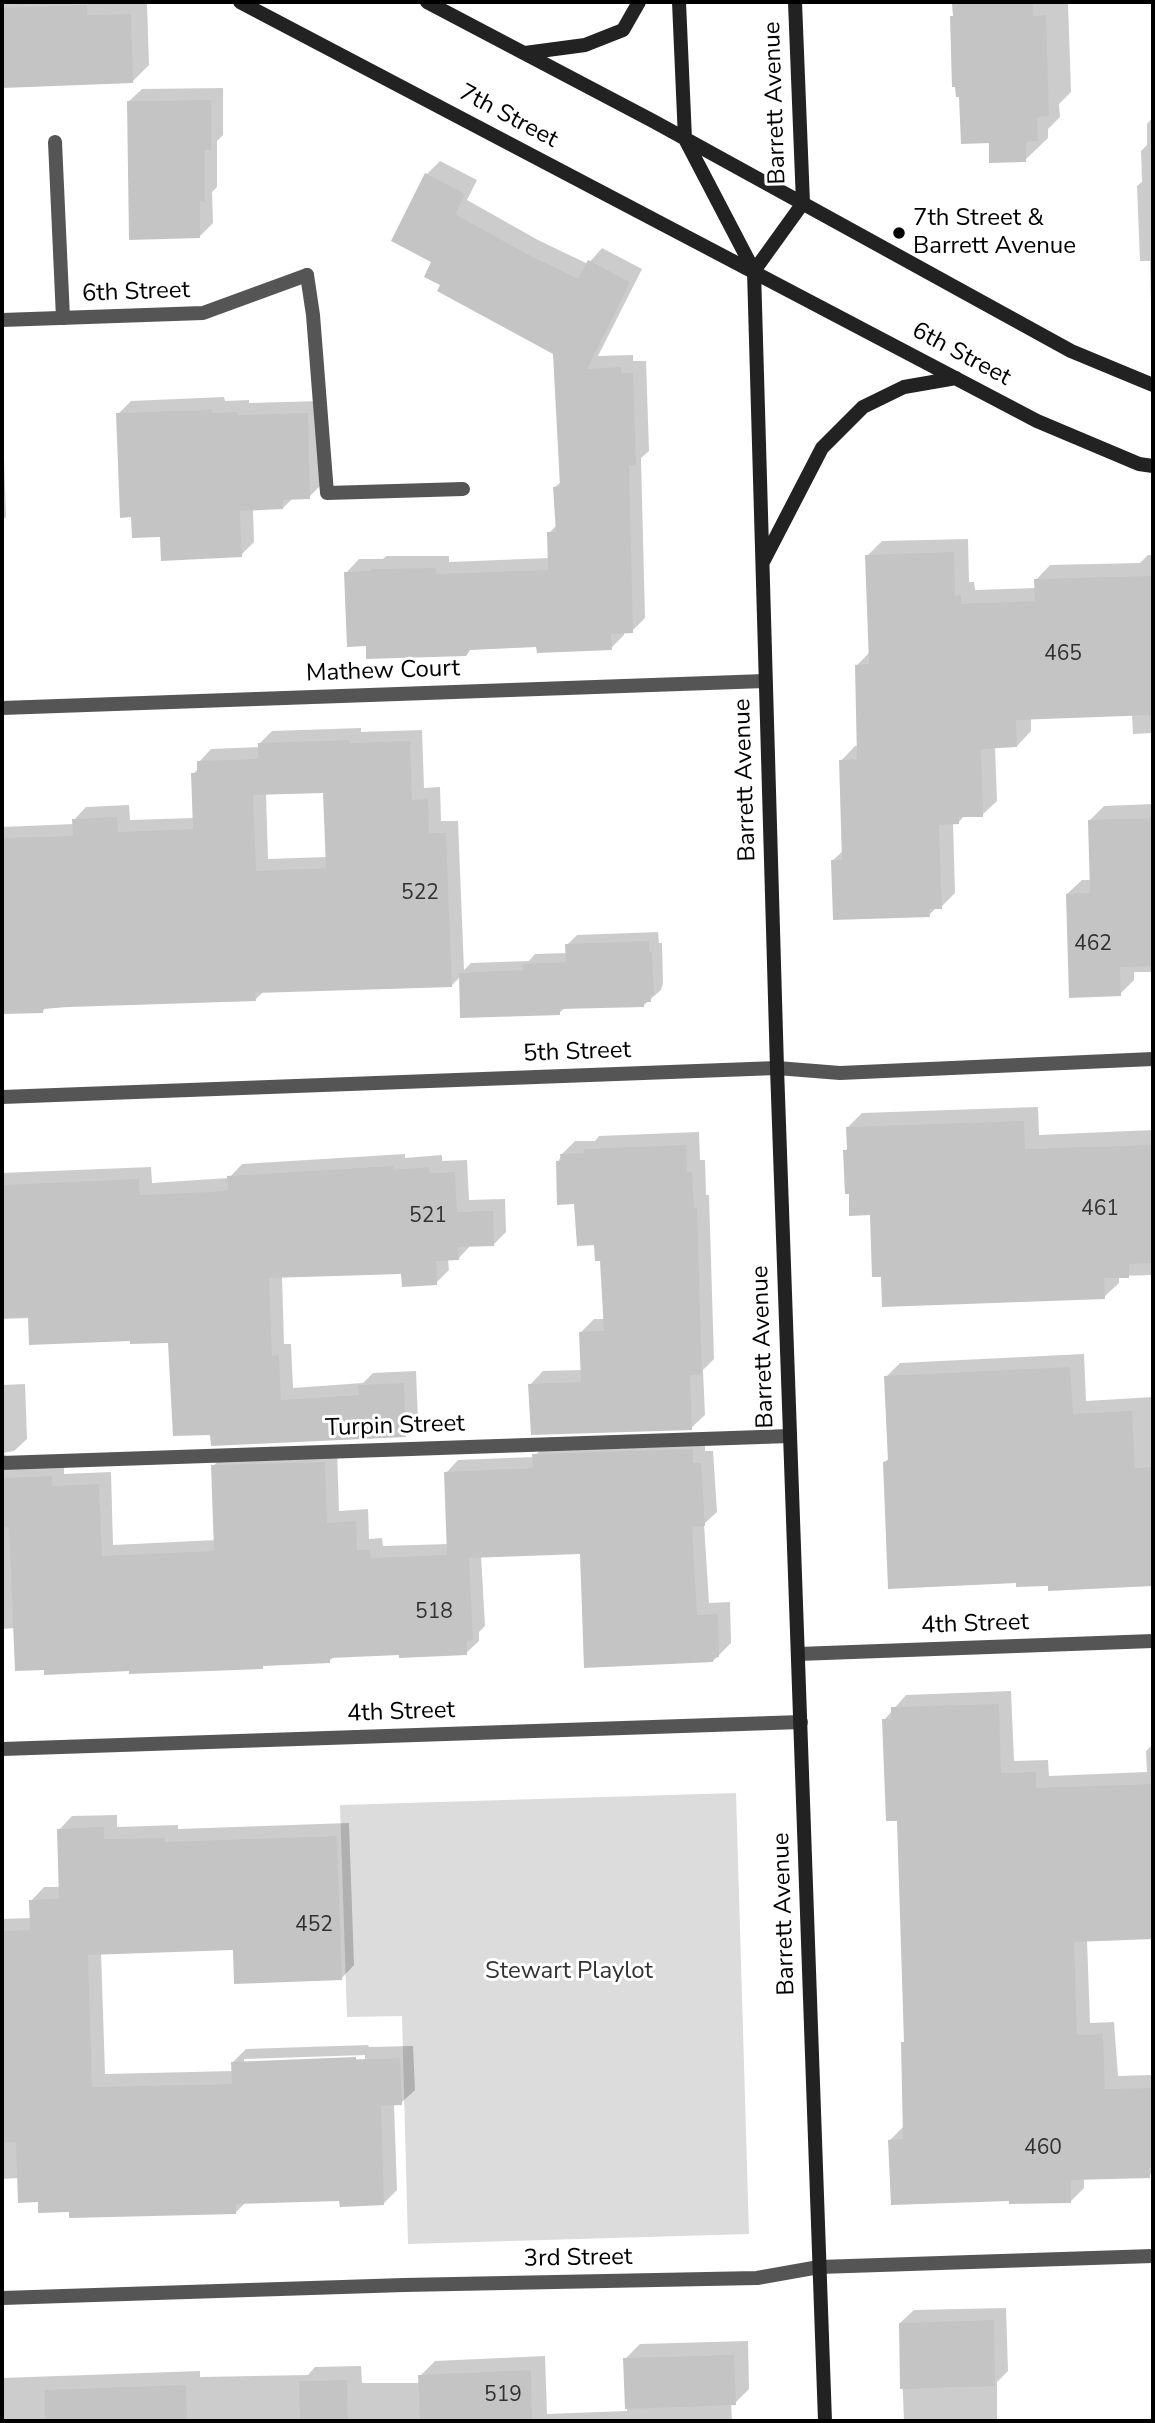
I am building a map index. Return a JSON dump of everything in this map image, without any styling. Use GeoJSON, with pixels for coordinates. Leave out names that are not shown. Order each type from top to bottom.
{"type":"FeatureCollection","features":[{"type":"Feature","properties":{"kind":"main road","name":"7th Street"},"geometry":{"type":"LineString","coordinates":[[240,2],[754,271]]}},
{"type":"Feature","properties":{"kind":"main road"},"geometry":{"type":"LineString","coordinates":[[427,2],[685,139],[1071,351],[1153,385]]}},
{"type":"Feature","properties":{"kind":"main road"},"geometry":{"type":"LineString","coordinates":[[525,53],[585,45],[623,30],[639,2]]}},
{"type":"Feature","properties":{"kind":"main road","name":"Barrett Avenue"},"geometry":{"type":"LineString","coordinates":[[679,2],[685,139],[754,271],[777,1068],[825,2421]]}},
{"type":"Feature","properties":{"kind":"main road","name":"Barrett Avenue"},"geometry":{"type":"LineString","coordinates":[[754,271],[803,203],[795,2]]}},
{"type":"Feature","properties":{"kind":"main road","name":"6th Street"},"geometry":{"type":"LineString","coordinates":[[754,271],[1037,421],[1139,464],[1153,466]]}},
{"type":"Feature","properties":{"kind":"main road"},"geometry":{"type":"LineString","coordinates":[[762,563],[822,448],[863,407],[904,387],[956,378]]}},
{"type":"Feature","properties":{"kind":"street"},"geometry":{"type":"LineString","coordinates":[[55,142],[63,318]]}},
{"type":"Feature","properties":{"kind":"street","name":"6th Street"},"geometry":{"type":"LineString","coordinates":[[2,320],[203,313],[307,275],[313,315],[327,493],[463,489]]}},
{"type":"Feature","properties":{"kind":"street","name":"Mathew Court"},"geometry":{"type":"LineString","coordinates":[[2,708],[765,681]]}},
{"type":"Feature","properties":{"kind":"street","name":"5th Street"},"geometry":{"type":"LineString","coordinates":[[2,1097],[777,1068],[841,1073],[1153,1059]]}},
{"type":"Feature","properties":{"kind":"street","name":"Turpin Street"},"geometry":{"type":"LineString","coordinates":[[2,1463],[790,1436]]}},
{"type":"Feature","properties":{"kind":"street","name":"4th Street"},"geometry":{"type":"LineString","coordinates":[[799,1654],[1153,1641]]}},
{"type":"Feature","properties":{"kind":"street","name":"4th Street"},"geometry":{"type":"LineString","coordinates":[[2,1749],[801,1722]]}},
{"type":"Feature","properties":{"kind":"street","name":"3rd Street"},"geometry":{"type":"LineString","coordinates":[[2,2298],[390,2285],[757,2278],[819,2267],[1153,2256]]}},
{"type":"Feature","properties":{"kind":"green space","name":"Stewart Playlot"},"geometry":{"type":"Polygon","coordinates":[[[736,1793],[749,2234],[408,2244],[402,2016],[347,2017],[340,1805],[736,1793]]]}},
{"type":"Feature","properties":{"kind":"building"},"geometry":{"type":"Polygon","coordinates":[[[1033,2],[1033,16],[1046,15],[1049,116],[1037,117],[1038,141],[1026,142],[1026,162],[989,163],[989,143],[961,144],[959,97],[956,97],[955,87],[952,87],[950,16],[953,16],[952,4],[1033,2]]]}},
{"type":"Feature","properties":{"kind":"building"},"geometry":{"type":"Polygon","coordinates":[[[87,5],[87,15],[131,14],[133,83],[2,88],[2,8],[87,5]]]}},
{"type":"Feature","properties":{"kind":"building"},"geometry":{"type":"Polygon","coordinates":[[[211,100],[211,150],[205,150],[205,202],[200,201],[200,238],[129,240],[127,101],[211,100]]]}},
{"type":"Feature","properties":{"kind":"building"},"geometry":{"type":"Polygon","coordinates":[[[425,173],[465,194],[455,214],[525,253],[578,279],[588,260],[630,282],[587,369],[621,367],[621,373],[633,373],[636,465],[629,466],[633,633],[611,634],[612,650],[537,653],[536,647],[470,650],[466,656],[366,659],[366,646],[347,647],[344,572],[436,568],[436,574],[548,570],[547,532],[556,532],[553,487],[560,486],[553,354],[437,291],[440,285],[424,277],[431,262],[391,241],[425,173]]]}},
{"type":"Feature","properties":{"kind":"building"},"geometry":{"type":"Polygon","coordinates":[[[212,410],[212,413],[237,412],[237,415],[308,413],[310,499],[283,500],[283,509],[240,511],[242,557],[161,561],[160,537],[132,538],[131,517],[120,518],[116,413],[212,410]]]}},
{"type":"Feature","properties":{"kind":"building"},"geometry":{"type":"Polygon","coordinates":[[[954,552],[955,596],[961,595],[961,604],[1035,601],[1034,579],[1153,576],[1153,715],[1016,720],[1017,747],[981,749],[983,817],[959,817],[959,824],[939,825],[942,909],[929,909],[930,917],[833,920],[831,860],[842,860],[839,760],[857,759],[855,665],[869,664],[865,555],[954,552]]]}},
{"type":"Feature","properties":{"kind":"building"},"geometry":{"type":"Polygon","coordinates":[[[410,741],[412,800],[428,799],[429,833],[446,833],[452,987],[255,993],[256,1001],[68,1007],[43,1009],[43,1013],[2,1014],[2,838],[73,836],[72,819],[117,817],[118,832],[193,829],[191,773],[197,773],[197,761],[258,759],[258,743],[410,741]],[[323,793],[253,795],[256,871],[326,868],[323,793]]]}},
{"type":"Feature","properties":{"kind":"building"},"geometry":{"type":"Polygon","coordinates":[[[1153,818],[1153,966],[1120,967],[1121,996],[1069,998],[1066,894],[1090,893],[1088,820],[1153,818]]]}},
{"type":"Feature","properties":{"kind":"building"},"geometry":{"type":"Polygon","coordinates":[[[649,941],[654,995],[651,995],[651,1002],[644,1002],[644,1007],[560,1009],[560,1015],[460,1018],[459,973],[523,970],[523,964],[566,962],[565,944],[649,941]]]}},
{"type":"Feature","properties":{"kind":"building"},"geometry":{"type":"Polygon","coordinates":[[[1024,1121],[1025,1149],[1153,1145],[1153,1263],[1129,1264],[1129,1278],[1104,1278],[1105,1299],[882,1307],[881,1277],[872,1277],[870,1215],[849,1216],[843,1150],[847,1150],[846,1127],[1024,1121]]]}},
{"type":"Feature","properties":{"kind":"building"},"geometry":{"type":"Polygon","coordinates":[[[686,1145],[687,1172],[692,1172],[694,1208],[697,1208],[702,1374],[690,1375],[692,1430],[531,1435],[528,1384],[581,1382],[579,1332],[604,1331],[600,1261],[595,1261],[594,1245],[577,1246],[574,1204],[557,1205],[556,1161],[561,1161],[560,1154],[584,1153],[584,1149],[686,1145]]]}},
{"type":"Feature","properties":{"kind":"building"},"geometry":{"type":"Polygon","coordinates":[[[393,1166],[393,1170],[429,1167],[430,1173],[455,1172],[457,1212],[493,1211],[494,1246],[458,1247],[459,1260],[436,1261],[437,1285],[402,1287],[401,1274],[269,1278],[272,1356],[279,1355],[281,1400],[359,1395],[358,1385],[404,1383],[406,1437],[211,1446],[210,1435],[173,1436],[168,1343],[130,1344],[130,1341],[29,1345],[28,1317],[2,1318],[2,1185],[139,1179],[140,1195],[210,1192],[228,1190],[227,1176],[393,1166]]]}},
{"type":"Feature","properties":{"kind":"building"},"geometry":{"type":"Polygon","coordinates":[[[1070,1367],[1073,1414],[1132,1411],[1135,1468],[1153,1467],[1153,1586],[1048,1591],[1048,1586],[1016,1587],[1016,1583],[888,1589],[883,1462],[888,1461],[884,1376],[1070,1367]]]}},
{"type":"Feature","properties":{"kind":"building"},"geometry":{"type":"Polygon","coordinates":[[[693,1449],[693,1463],[701,1463],[705,1526],[692,1527],[697,1615],[718,1614],[719,1657],[713,1658],[713,1662],[584,1668],[580,1554],[469,1558],[473,1640],[467,1641],[467,1655],[330,1658],[330,1663],[263,1666],[263,1669],[129,1674],[129,1671],[44,1675],[44,1670],[15,1671],[9,1527],[2,1528],[2,1478],[52,1476],[52,1486],[99,1484],[102,1556],[214,1551],[211,1465],[325,1462],[327,1523],[356,1521],[357,1550],[370,1550],[371,1558],[447,1555],[444,1472],[533,1468],[532,1454],[693,1449]]]}},
{"type":"Feature","properties":{"kind":"building"},"geometry":{"type":"Polygon","coordinates":[[[999,1704],[1001,1773],[1036,1772],[1036,1788],[1153,1784],[1153,1939],[1074,1942],[1077,2035],[1103,2034],[1105,2089],[1153,2088],[1153,2168],[1149,2168],[1150,2178],[1071,2180],[1071,2203],[1009,2204],[1009,2201],[891,2205],[888,2140],[903,2139],[901,2042],[904,2042],[897,1821],[886,1821],[882,1719],[891,1719],[891,1707],[999,1704]]]}},
{"type":"Feature","properties":{"kind":"building"},"geometry":{"type":"Polygon","coordinates":[[[104,1827],[104,1839],[165,1838],[165,1842],[337,1836],[342,1980],[234,1984],[233,1950],[88,1955],[92,2087],[232,2084],[231,2062],[400,2058],[402,2105],[381,2106],[384,2205],[340,2207],[339,2201],[236,2204],[236,2214],[69,2218],[69,2212],[38,2213],[38,2202],[18,2203],[16,2142],[2,2143],[2,1931],[30,1930],[29,1900],[59,1899],[57,1829],[104,1827]]]}},
{"type":"Feature","properties":{"kind":"building"},"geometry":{"type":"Polygon","coordinates":[[[994,2320],[995,2386],[900,2389],[899,2323],[994,2320]]]}},
{"type":"Feature","properties":{"kind":"building"},"geometry":{"type":"Polygon","coordinates":[[[734,2355],[736,2405],[625,2409],[623,2358],[734,2355]]]}},
{"type":"Feature","properties":{"kind":"building"},"geometry":{"type":"Polygon","coordinates":[[[531,2370],[532,2421],[420,2421],[418,2375],[531,2370]]]}},
{"type":"Feature","properties":{"kind":"building"},"geometry":{"type":"Polygon","coordinates":[[[347,2380],[348,2421],[300,2421],[299,2381],[347,2380]]]}},
{"type":"Feature","properties":{"kind":"building"},"geometry":{"type":"Polygon","coordinates":[[[186,2385],[187,2421],[45,2421],[45,2390],[186,2385]]]}},
{"type":"Feature","properties":{"kind":"place","name":"7th Street & Barrett Avenue"},"geometry":{"type":"Point","coordinates":[899,233]}}]}
